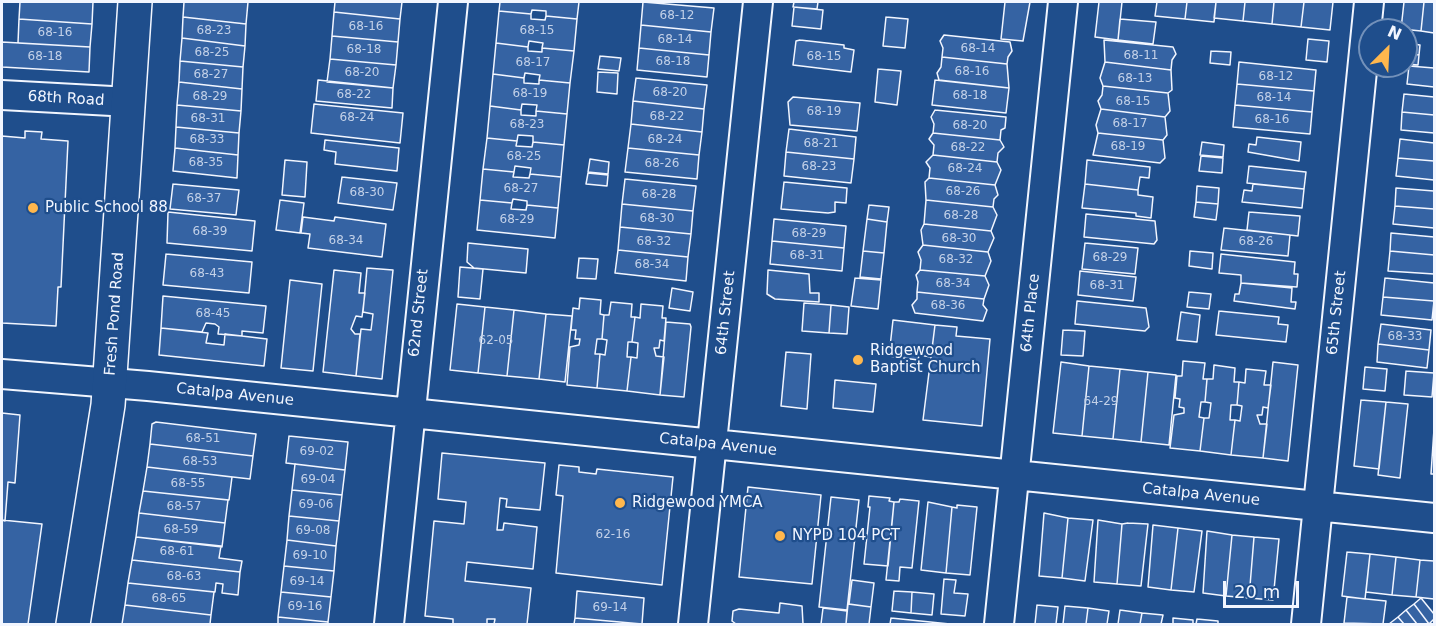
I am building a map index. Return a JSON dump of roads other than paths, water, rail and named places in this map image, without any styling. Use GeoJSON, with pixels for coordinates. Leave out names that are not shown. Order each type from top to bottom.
{"type":"FeatureCollection","features":[{"type":"Feature","properties":{"kind":"main road","name":"Fresh Pond Road"},"geometry":{"type":"LineString","coordinates":[[80,614],[110,382],[135,2]]}},
{"type":"Feature","properties":{"kind":"street","name":"62nd Street"},"geometry":{"type":"LineString","coordinates":[[389,624],[453,2]]}},
{"type":"Feature","properties":{"kind":"street","name":"64th Street"},"geometry":{"type":"LineString","coordinates":[[693,624],[758,2]]}},
{"type":"Feature","properties":{"kind":"street","name":"64th Place"},"geometry":{"type":"LineString","coordinates":[[999,624],[1063,2]]}},
{"type":"Feature","properties":{"kind":"street","name":"65th Street"},"geometry":{"type":"LineString","coordinates":[[1306,624],[1316,507],[1369,2]]}},
{"type":"Feature","properties":{"kind":"street","name":"68th Road"},"geometry":{"type":"LineString","coordinates":[[2,95],[129,102]]}},
{"type":"Feature","properties":{"kind":"street","name":"Catalpa Avenue"},"geometry":{"type":"LineString","coordinates":[[2,375],[110,382],[1434,518]]}},
{"type":"Feature","properties":{"kind":"place","name":"Public School 88"},"geometry":{"type":"Point","coordinates":[33,208]}},
{"type":"Feature","properties":{"kind":"place","name":"Ridgewood Baptist Church"},"geometry":{"type":"Point","coordinates":[858,360]}},
{"type":"Feature","properties":{"kind":"place","name":"Ridgewood YMCA"},"geometry":{"type":"Point","coordinates":[620,503]}},
{"type":"Feature","properties":{"kind":"place","name":"NYPD 104 PCT"},"geometry":{"type":"Point","coordinates":[780,536]}}]}
